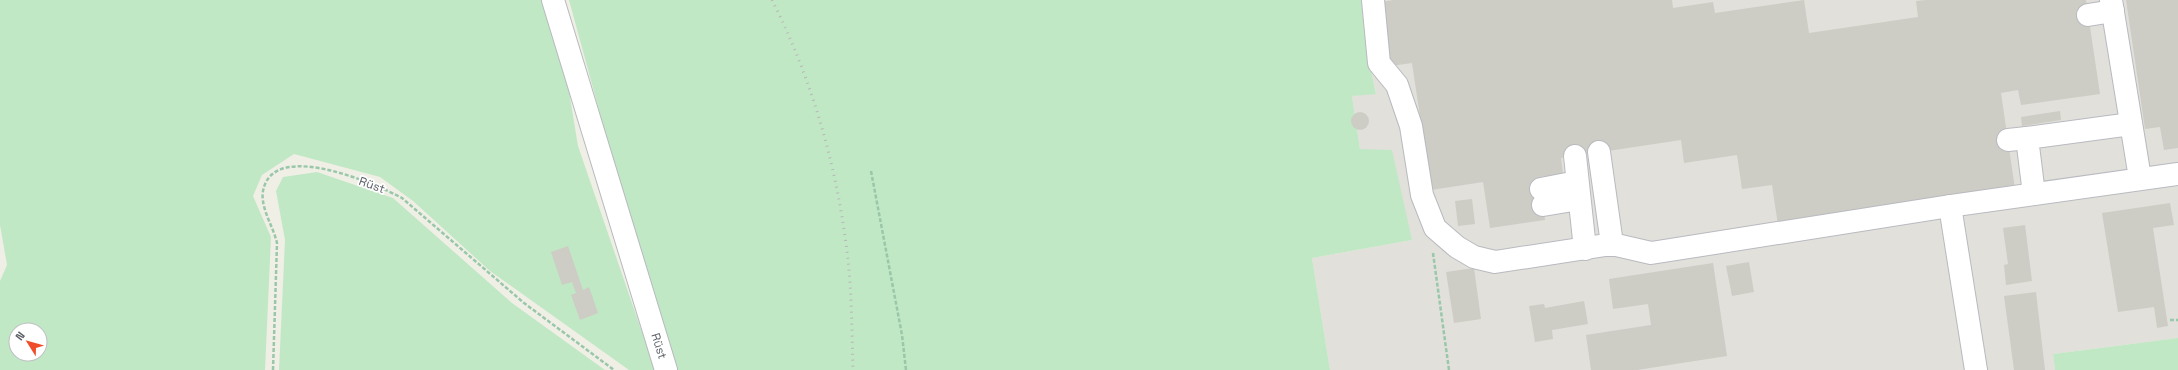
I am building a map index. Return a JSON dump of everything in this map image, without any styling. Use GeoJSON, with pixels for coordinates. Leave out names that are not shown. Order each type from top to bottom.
{"type":"FeatureCollection","features":[{"type":"Feature","properties":{"kind":"street","name":"Rüst"},"geometry":{"type":"LineString","coordinates":[[553,0],[666,370]]}},
{"type":"Feature","properties":{"kind":"street"},"geometry":{"type":"LineString","coordinates":[[1373,0],[1379,63],[1397,86],[1411,126],[1422,194],[1435,228],[1457,247],[1474,257],[1495,262],[1612,244],[1652,253],[1950,206],[2140,178],[2178,174]]}},
{"type":"Feature","properties":{"kind":"street"},"geometry":{"type":"LineString","coordinates":[[2088,15],[2112,5],[2140,178]]}},
{"type":"Feature","properties":{"kind":"street"},"geometry":{"type":"LineString","coordinates":[[2034,194],[2018,139],[2131,124]]}},
{"type":"Feature","properties":{"kind":"street"},"geometry":{"type":"LineString","coordinates":[[1599,152],[1612,244]]}},
{"type":"Feature","properties":{"kind":"street"},"geometry":{"type":"LineString","coordinates":[[1575,156],[1585,249]]}},
{"type":"Feature","properties":{"kind":"street"},"geometry":{"type":"LineString","coordinates":[[1542,197],[1578,191]]}},
{"type":"Feature","properties":{"kind":"street"},"geometry":{"type":"LineString","coordinates":[[1950,206],[1976,370]]}},
{"type":"Feature","properties":{"kind":"path","name":"Rüst"},"geometry":{"type":"LineString","coordinates":[[273,370],[277,243],[274,229],[264,208],[264,188],[267,180],[274,173],[284,168],[306,166],[331,170],[384,188],[402,198],[524,303],[614,370]]}},
{"type":"Feature","properties":{"kind":"path"},"geometry":{"type":"LineString","coordinates":[[871,171],[902,335],[906,370]]}},
{"type":"Feature","properties":{"kind":"path"},"geometry":{"type":"LineString","coordinates":[[1435,228],[1432,246],[1449,370]]}},
{"type":"Feature","properties":{"kind":"path"},"geometry":{"type":"LineString","coordinates":[[2170,320],[2178,320]]}},
{"type":"Feature","properties":{"kind":"shaded area"},"geometry":{"type":"Polygon","coordinates":[[[1361,0],[2178,0],[2178,338],[2053,354],[2055,370],[1330,370],[1312,258],[1412,240],[1360,149],[1352,96],[1376,93],[1366,46],[1361,0]]]}},
{"type":"Feature","properties":{"kind":"green space"},"geometry":{"type":"Polygon","coordinates":[[[0,0],[554,0],[578,146],[655,370],[629,370],[490,271],[413,201],[380,177],[294,154],[262,175],[253,196],[271,237],[265,370],[0,370],[0,281],[7,265],[0,225],[0,0]]]}},
{"type":"Feature","properties":{"kind":"green space"},"geometry":{"type":"Polygon","coordinates":[[[569,0],[1361,0],[1366,46],[1376,94],[1352,96],[1360,149],[1392,150],[1412,240],[1312,258],[1330,370],[670,370],[569,0]]]}},
{"type":"Feature","properties":{"kind":"green space"},"geometry":{"type":"Polygon","coordinates":[[[317,172],[393,198],[512,303],[605,370],[279,370],[285,240],[276,191],[283,177],[317,172]]]}},
{"type":"Feature","properties":{"kind":"green space"},"geometry":{"type":"Polygon","coordinates":[[[2178,338],[2178,370],[2055,370],[2053,354],[2178,338]]]}},
{"type":"Feature","properties":{"kind":"building"},"geometry":{"type":"Polygon","coordinates":[[[1393,0],[1672,0],[1673,8],[1713,2],[1715,13],[1804,0],[1809,33],[1918,17],[1916,1],[2086,0],[2100,94],[2021,105],[2018,90],[2001,93],[2015,189],[1778,225],[1772,185],[1742,189],[1737,155],[1684,163],[1681,140],[1561,158],[1563,174],[1539,177],[1545,220],[1490,228],[1483,182],[1431,190],[1412,63],[1391,66],[1382,2],[1393,0]]]}},
{"type":"Feature","properties":{"kind":"building"},"geometry":{"type":"Polygon","coordinates":[[[2126,0],[2178,0],[2178,148],[2164,150],[2160,127],[2145,129],[2126,0]]]}},
{"type":"Feature","properties":{"kind":"building"},"geometry":{"type":"Polygon","coordinates":[[[2060,111],[2061,120],[2022,126],[2021,117],[2060,111]]]}},
{"type":"Feature","properties":{"kind":"building"},"geometry":{"type":"Polygon","coordinates":[[[1356,112],[1364,112],[1369,117],[1367,128],[1364,130],[1356,130],[1351,125],[1351,117],[1356,112]]]}},
{"type":"Feature","properties":{"kind":"building"},"geometry":{"type":"Polygon","coordinates":[[[1472,199],[1475,224],[1458,226],[1455,201],[1472,199]]]}},
{"type":"Feature","properties":{"kind":"building"},"geometry":{"type":"Polygon","coordinates":[[[2170,203],[2174,225],[2153,228],[2168,326],[2157,328],[2154,307],[2118,312],[2102,213],[2170,203]]]}},
{"type":"Feature","properties":{"kind":"building"},"geometry":{"type":"Polygon","coordinates":[[[2025,225],[2032,281],[2006,285],[2004,265],[2008,264],[2003,228],[2025,225]]]}},
{"type":"Feature","properties":{"kind":"building"},"geometry":{"type":"Polygon","coordinates":[[[568,246],[583,290],[589,287],[598,313],[580,320],[571,295],[576,293],[572,282],[562,285],[551,252],[568,246]]]}},
{"type":"Feature","properties":{"kind":"building"},"geometry":{"type":"Polygon","coordinates":[[[1749,262],[1754,292],[1732,296],[1726,266],[1749,262]]]}},
{"type":"Feature","properties":{"kind":"building"},"geometry":{"type":"Polygon","coordinates":[[[1713,263],[1727,356],[1637,370],[1591,370],[1586,335],[1651,325],[1648,304],[1613,309],[1609,279],[1713,263]]]}},
{"type":"Feature","properties":{"kind":"building"},"geometry":{"type":"Polygon","coordinates":[[[1474,268],[1481,319],[1454,323],[1446,272],[1474,268]]]}},
{"type":"Feature","properties":{"kind":"building"},"geometry":{"type":"Polygon","coordinates":[[[2036,292],[2045,370],[2014,370],[2004,296],[2036,292]]]}},
{"type":"Feature","properties":{"kind":"building"},"geometry":{"type":"Polygon","coordinates":[[[1584,301],[1588,324],[1552,330],[1553,339],[1535,342],[1529,306],[1544,304],[1545,308],[1584,301]]]}},
{"type":"Feature","properties":{"kind":"railway"},"geometry":{"type":"LineString","coordinates":[[772,0],[787,32],[812,97],[832,166],[845,235],[849,270],[853,370]]}}]}
